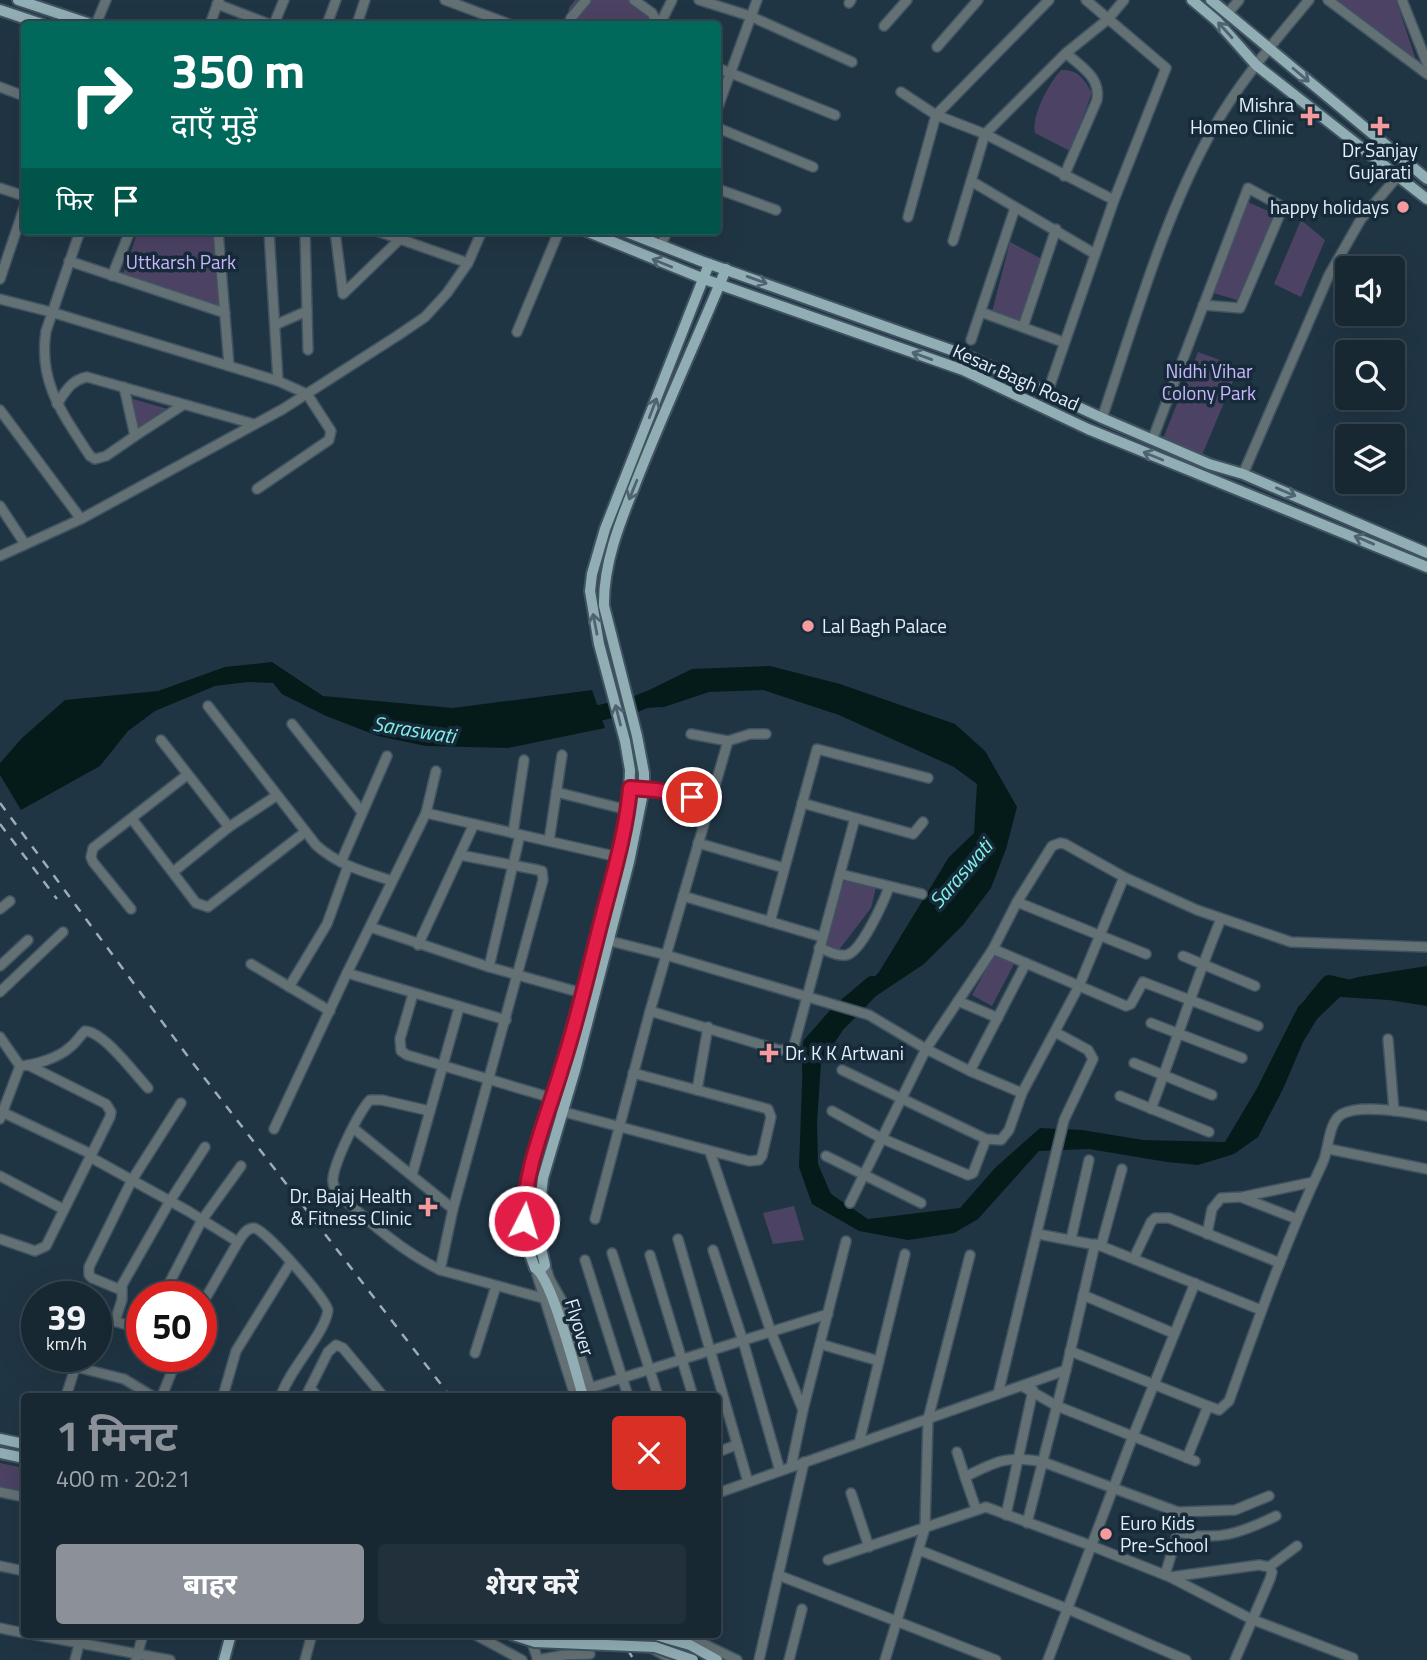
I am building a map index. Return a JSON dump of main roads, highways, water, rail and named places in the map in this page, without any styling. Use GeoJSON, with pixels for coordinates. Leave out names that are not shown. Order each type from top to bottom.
{"type":"FeatureCollection","features":[{"type":"Feature","properties":{"kind":"main road"},"geometry":{"type":"LineString","coordinates":[[18,0],[81,21]]}},
{"type":"Feature","properties":{"kind":"main road"},"geometry":{"type":"LineString","coordinates":[[1192,0],[1217,21],[1256,65],[1427,199]]}},
{"type":"Feature","properties":{"kind":"main road"},"geometry":{"type":"LineString","coordinates":[[1211,0],[1427,179]]}},
{"type":"Feature","properties":{"kind":"main road"},"geometry":{"type":"LineString","coordinates":[[0,10],[33,21]]}},
{"type":"Feature","properties":{"kind":"main road","name":"Kesar Bagh Road"},"geometry":{"type":"LineString","coordinates":[[596,235],[704,279],[962,370],[1088,429],[1427,567]]}},
{"type":"Feature","properties":{"kind":"main road","name":"Kesar Bagh Road"},"geometry":{"type":"LineString","coordinates":[[634,235],[968,356],[1047,394],[1209,464],[1243,474],[1427,553]]}},
{"type":"Feature","properties":{"kind":"main road"},"geometry":{"type":"LineString","coordinates":[[540,1269],[537,1231],[543,1178],[564,1112],[603,940],[630,788],[625,741],[592,608],[592,574],[605,529],[709,264]]}},
{"type":"Feature","properties":{"kind":"main road"},"geometry":{"type":"LineString","coordinates":[[540,1269],[524,1238],[524,1208],[530,1174],[582,993],[629,862],[644,788],[644,772],[637,736],[604,606],[603,586],[622,518],[726,269]]}},
{"type":"Feature","properties":{"kind":"main road","name":"Flyover"},"geometry":{"type":"LineString","coordinates":[[540,1269],[588,1393]]}},
{"type":"Feature","properties":{"kind":"main road"},"geometry":{"type":"LineString","coordinates":[[0,1439],[21,1443]]}},
{"type":"Feature","properties":{"kind":"main road"},"geometry":{"type":"LineString","coordinates":[[0,1453],[21,1457]]}},
{"type":"Feature","properties":{"kind":"main road"},"geometry":{"type":"LineString","coordinates":[[224,1660],[230,1638]]}},
{"type":"Feature","properties":{"kind":"main road"},"geometry":{"type":"LineString","coordinates":[[521,1638],[535,1643],[655,1647],[693,1660]]}},
{"type":"Feature","properties":{"kind":"main road"},"geometry":{"type":"LineString","coordinates":[[663,1638],[690,1645],[717,1660]]}},
{"type":"Feature","properties":{"kind":"water"},"geometry":{"type":"Polygon","coordinates":[[[272,662],[323,696],[453,708],[592,690],[605,728],[508,748],[426,746],[378,736],[326,716],[282,694],[273,683],[248,682],[215,686],[155,711],[128,731],[100,766],[21,810],[0,775],[0,763],[22,738],[65,700],[158,691],[225,667],[272,662]]]}},
{"type":"Feature","properties":{"kind":"water"},"geometry":{"type":"Polygon","coordinates":[[[770,666],[840,684],[955,724],[985,751],[1017,807],[1006,849],[991,888],[963,925],[924,964],[876,996],[843,1030],[821,1063],[817,1123],[818,1164],[831,1194],[868,1219],[960,1208],[995,1168],[1040,1128],[1082,1130],[1143,1140],[1225,1142],[1256,1090],[1298,1007],[1314,991],[1358,977],[1427,966],[1427,1006],[1340,997],[1317,1019],[1303,1042],[1258,1137],[1234,1154],[1198,1165],[1089,1149],[1039,1151],[978,1219],[954,1233],[908,1240],[859,1231],[812,1204],[799,1167],[803,1057],[879,972],[949,857],[974,833],[977,784],[954,767],[839,715],[763,690],[709,692],[664,707],[639,708],[637,696],[692,669],[770,666]]]}},
{"type":"Feature","properties":{"kind":"waterway","name":"Saraswati"},"geometry":{"type":"LineString","coordinates":[[580,717],[631,706],[656,696]]}},
{"type":"Feature","properties":{"kind":"waterway","name":"Saraswati"},"geometry":{"type":"LineString","coordinates":[[1313,1002],[1329,983],[1355,989]]}},
{"type":"Feature","properties":{"kind":"waterway","name":"Saraswati"},"geometry":{"type":"LineString","coordinates":[[810,1069],[811,1044],[840,1011],[872,984]]}},
{"type":"Feature","properties":{"kind":"railway"},"geometry":{"type":"LineString","coordinates":[[0,803],[189,1058],[448,1393]]}},
{"type":"Feature","properties":{"kind":"railway"},"geometry":{"type":"LineString","coordinates":[[0,824],[57,899]]}},
{"type":"Feature","properties":{"kind":"railway"},"geometry":{"type":"LineString","coordinates":[[620,1638],[634,1660]]}},
{"type":"Feature","properties":{"kind":"place","name":"Mishra Homeo Clinic"},"geometry":{"type":"Point","coordinates":[1310,116]}},
{"type":"Feature","properties":{"kind":"place","name":"Dr Sanjay Gujarati"},"geometry":{"type":"Point","coordinates":[1380,126]}},
{"type":"Feature","properties":{"kind":"place","name":"happy holidays"},"geometry":{"type":"Point","coordinates":[1403,207]}},
{"type":"Feature","properties":{"kind":"place","name":"Lal Bagh Palace"},"geometry":{"type":"Point","coordinates":[808,626]}},
{"type":"Feature","properties":{"kind":"place","name":"Dr. K K Artwani"},"geometry":{"type":"Point","coordinates":[769,1053]}},
{"type":"Feature","properties":{"kind":"place","name":"Dr. Bajaj Health & Fitness Clinic"},"geometry":{"type":"Point","coordinates":[428,1207]}},
{"type":"Feature","properties":{"kind":"place","name":"Euro Kids Pre-School"},"geometry":{"type":"Point","coordinates":[1106,1534]}},
{"type":"Feature","properties":{"kind":"park label","name":"Uttkarsh Park"},"geometry":{"type":"Point","coordinates":[181,262]}},
{"type":"Feature","properties":{"kind":"park label","name":"Nidhi Vihar Colony Park"},"geometry":{"type":"Point","coordinates":[1209,382]}}]}
